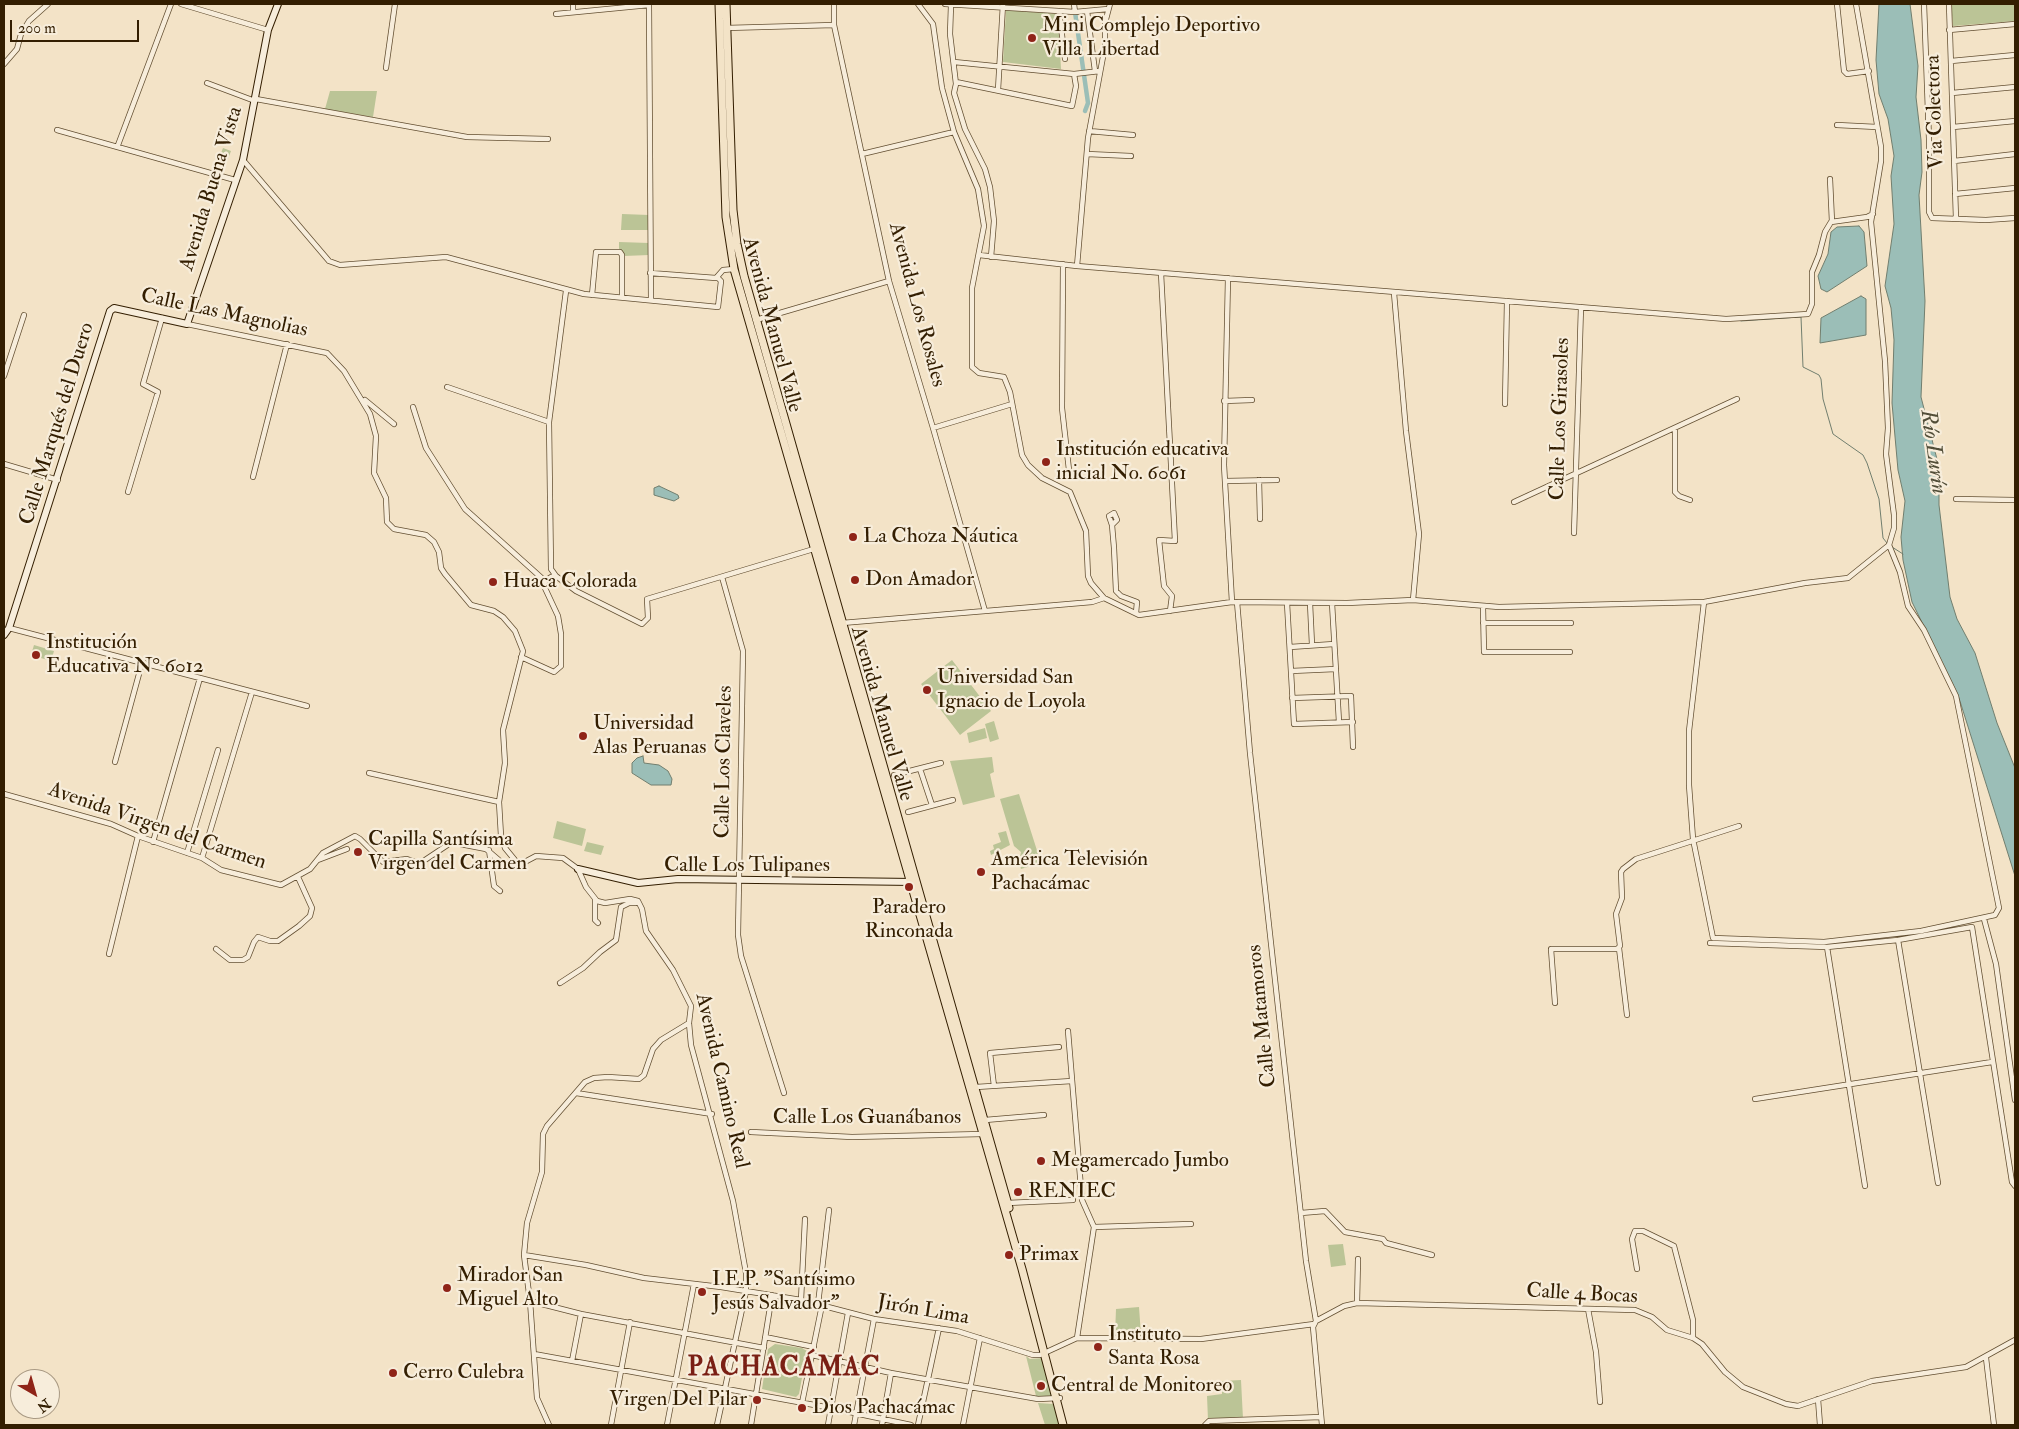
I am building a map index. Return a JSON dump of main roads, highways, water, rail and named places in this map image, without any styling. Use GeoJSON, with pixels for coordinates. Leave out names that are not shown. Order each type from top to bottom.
{"type":"FeatureCollection","features":[{"type":"Feature","properties":{"kind":"main road","name":"Avenida Manuel Valle"},"geometry":{"type":"LineString","coordinates":[[719,4],[723,28],[735,227],[753,320],[960,1042],[983,1134],[1005,1203]]}},
{"type":"Feature","properties":{"kind":"main road","name":"Avenida Manuel Valle"},"geometry":{"type":"LineString","coordinates":[[726,4],[723,28],[726,218],[734,269],[753,320]]}},
{"type":"Feature","properties":{"kind":"main road","name":"Avenida Manuel Valle"},"geometry":{"type":"LineString","coordinates":[[960,1042],[976,1087],[1065,1425]]}},
{"type":"Feature","properties":{"kind":"water","name":"Río Lurín"},"geometry":{"type":"Polygon","coordinates":[[[1879,4],[1910,4],[1918,66],[1916,97],[1921,140],[1922,172],[1919,195],[1925,301],[1921,397],[1939,467],[1939,505],[1950,597],[1957,619],[1975,653],[1997,723],[2015,768],[2015,876],[1959,698],[1912,602],[1903,560],[1901,537],[1905,501],[1898,470],[1892,403],[1894,340],[1891,308],[1885,286],[1894,224],[1891,176],[1894,156],[1888,119],[1879,94],[1876,60],[1879,4]]]}},
{"type":"Feature","properties":{"kind":"water"},"geometry":{"type":"Polygon","coordinates":[[[1859,226],[1864,232],[1867,266],[1827,292],[1821,289],[1818,276],[1828,254],[1831,232],[1837,227],[1859,226]]]}},
{"type":"Feature","properties":{"kind":"water"},"geometry":{"type":"Polygon","coordinates":[[[1861,296],[1866,299],[1866,335],[1820,343],[1821,318],[1861,296]]]}},
{"type":"Feature","properties":{"kind":"water"},"geometry":{"type":"Polygon","coordinates":[[[659,486],[678,495],[679,498],[674,501],[654,495],[654,488],[659,486]]]}},
{"type":"Feature","properties":{"kind":"water"},"geometry":{"type":"Polygon","coordinates":[[[643,756],[644,763],[659,765],[668,771],[672,779],[671,785],[651,785],[632,773],[632,763],[637,758],[643,756]]]}},
{"type":"Feature","properties":{"kind":"waterway"},"geometry":{"type":"LineString","coordinates":[[1075,12],[1088,103],[1085,111]]}},
{"type":"Feature","properties":{"kind":"waterway"},"geometry":{"type":"LineString","coordinates":[[1741,321],[1801,317],[1803,367],[1819,375],[1821,379],[1823,399],[1833,434],[1863,455],[1867,463],[1879,499],[1883,538],[1887,543]]}},
{"type":"Feature","properties":{"kind":"waterway"},"geometry":{"type":"LineString","coordinates":[[1892,547],[1903,554]]}},
{"type":"Feature","properties":{"kind":"place","name":"Mini Complejo Deportivo Villa Libertad"},"geometry":{"type":"Point","coordinates":[1032,38]}},
{"type":"Feature","properties":{"kind":"place","name":"Institución educativa inicial No. 6061"},"geometry":{"type":"Point","coordinates":[1046,462]}},
{"type":"Feature","properties":{"kind":"place","name":"La Choza Náutica"},"geometry":{"type":"Point","coordinates":[853,537]}},
{"type":"Feature","properties":{"kind":"place","name":"Don Amador"},"geometry":{"type":"Point","coordinates":[855,580]}},
{"type":"Feature","properties":{"kind":"place","name":"Huaca Colorada"},"geometry":{"type":"Point","coordinates":[493,582]}},
{"type":"Feature","properties":{"kind":"place","name":"Institución Educativa N° 6012"},"geometry":{"type":"Point","coordinates":[36,655]}},
{"type":"Feature","properties":{"kind":"place","name":"Universidad San Ignacio de Loyola"},"geometry":{"type":"Point","coordinates":[927,690]}},
{"type":"Feature","properties":{"kind":"place","name":"Universidad Alas Peruanas"},"geometry":{"type":"Point","coordinates":[583,736]}},
{"type":"Feature","properties":{"kind":"place","name":"Capilla Santísima Virgen del Carmen"},"geometry":{"type":"Point","coordinates":[358,852]}},
{"type":"Feature","properties":{"kind":"place","name":"América Televisión Pachacámac"},"geometry":{"type":"Point","coordinates":[981,872]}},
{"type":"Feature","properties":{"kind":"place","name":"Paradero Rinconada"},"geometry":{"type":"Point","coordinates":[909,887]}},
{"type":"Feature","properties":{"kind":"place","name":"Megamercado Jumbo"},"geometry":{"type":"Point","coordinates":[1041,1161]}},
{"type":"Feature","properties":{"kind":"place","name":"RENIEC"},"geometry":{"type":"Point","coordinates":[1018,1192]}},
{"type":"Feature","properties":{"kind":"place","name":"Primax"},"geometry":{"type":"Point","coordinates":[1009,1255]}},
{"type":"Feature","properties":{"kind":"place","name":"Mirador San Miguel Alto"},"geometry":{"type":"Point","coordinates":[447,1288]}},
{"type":"Feature","properties":{"kind":"place","name":"I.E.P. \"Santísimo Jesús Salvador\""},"geometry":{"type":"Point","coordinates":[702,1292]}},
{"type":"Feature","properties":{"kind":"place","name":"Instituto Santa Rosa"},"geometry":{"type":"Point","coordinates":[1098,1347]}},
{"type":"Feature","properties":{"kind":"place","name":"Cerro Culebra"},"geometry":{"type":"Point","coordinates":[393,1373]}},
{"type":"Feature","properties":{"kind":"place","name":"Central de Monitoreo"},"geometry":{"type":"Point","coordinates":[1041,1386]}},
{"type":"Feature","properties":{"kind":"place","name":"Virgen Del Pilar"},"geometry":{"type":"Point","coordinates":[757,1400]}},
{"type":"Feature","properties":{"kind":"place","name":"Dios Pachacámac"},"geometry":{"type":"Point","coordinates":[802,1408]}},
{"type":"Feature","properties":{"kind":"district","name":"PACHACÁMAC"},"geometry":{"type":"Point","coordinates":[784,1369]}}]}
